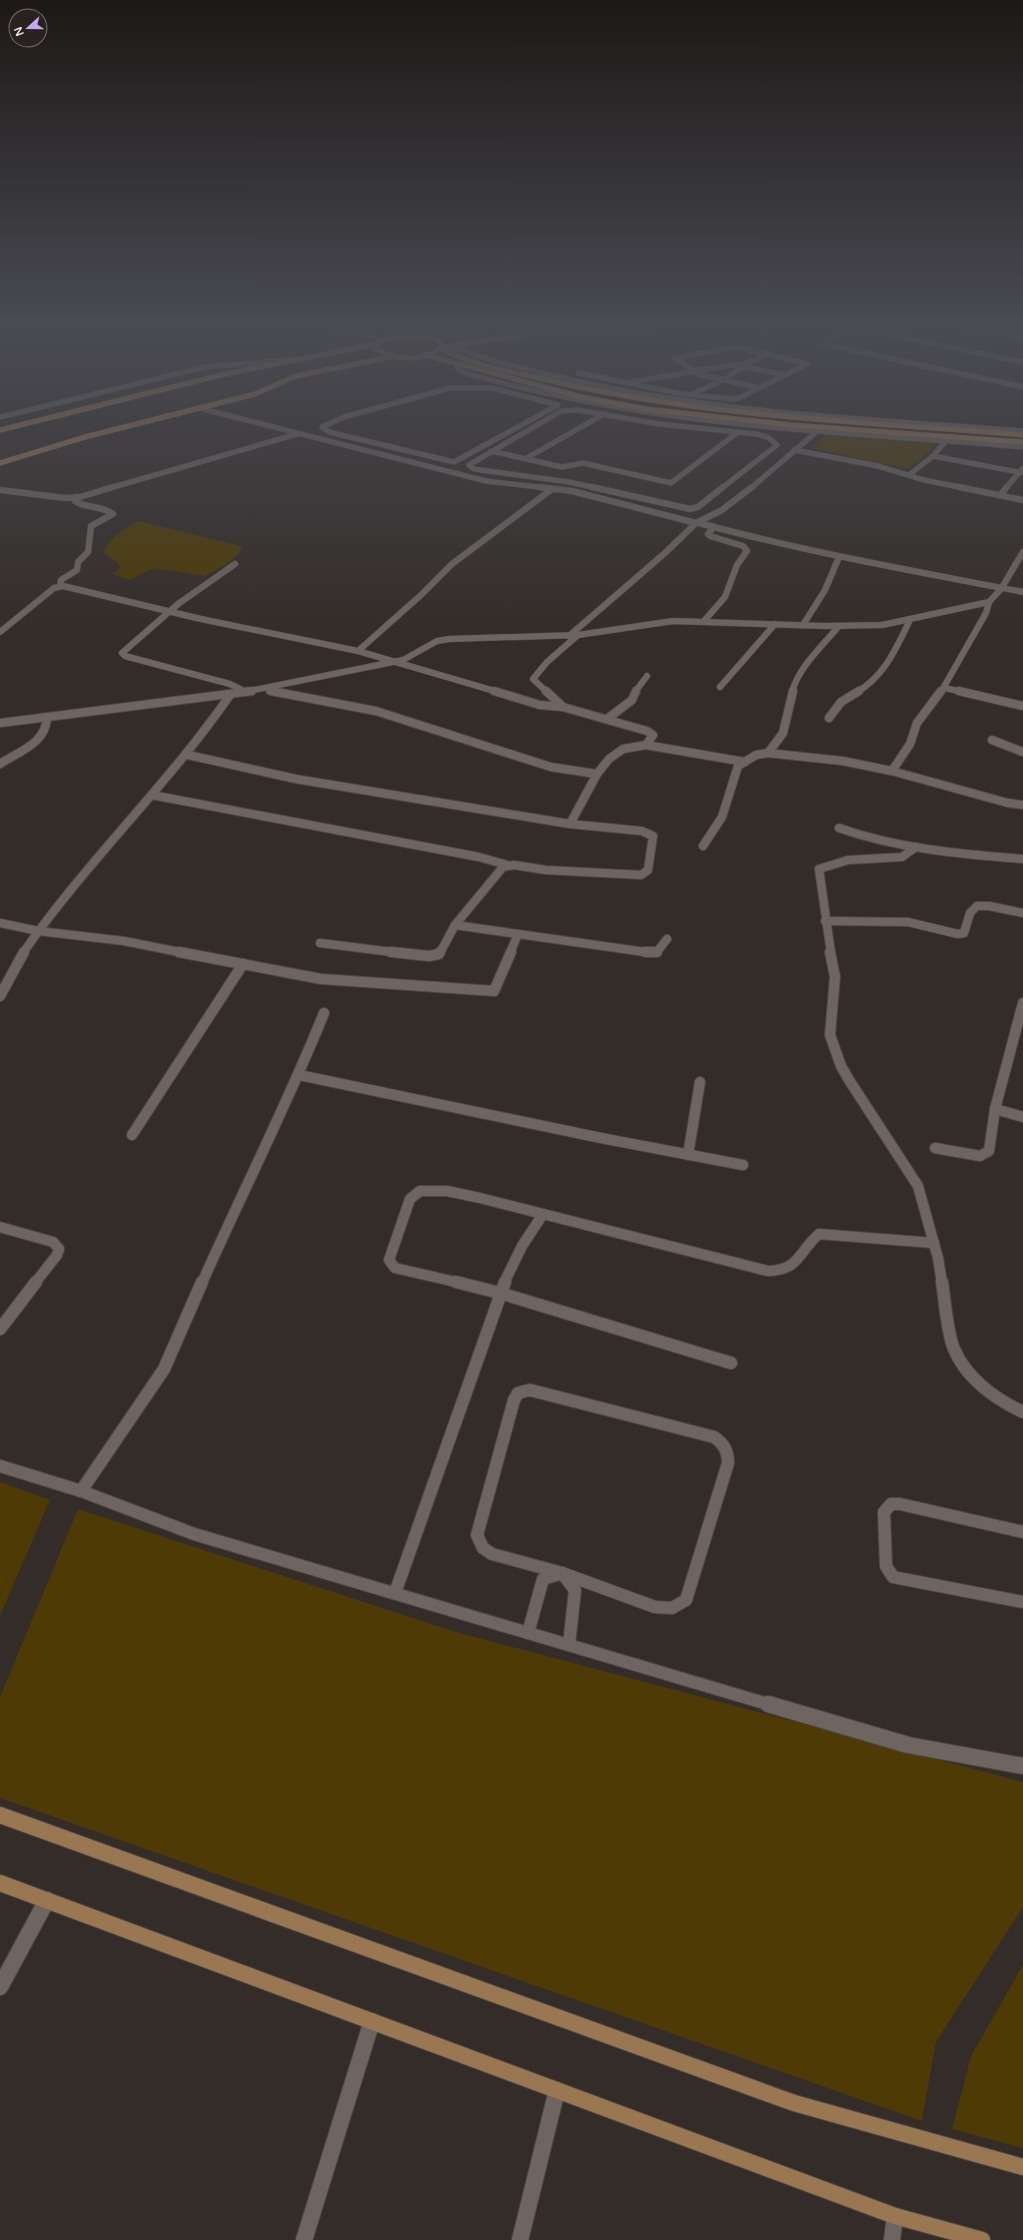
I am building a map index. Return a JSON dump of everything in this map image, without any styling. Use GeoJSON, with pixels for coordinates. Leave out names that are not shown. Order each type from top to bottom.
{"type":"FeatureCollection","features":[{"type":"Feature","properties":{"kind":"street"},"geometry":{"type":"LineString","coordinates":[[0,464],[106,432]]}},
{"type":"Feature","properties":{"kind":"street"},"geometry":{"type":"LineString","coordinates":[[289,432],[495,483],[572,491],[839,557],[1000,589],[1023,592]]}},
{"type":"Feature","properties":{"kind":"street"},"geometry":{"type":"LineString","coordinates":[[328,432],[454,462],[461,460],[511,432]]}},
{"type":"Feature","properties":{"kind":"street"},"geometry":{"type":"LineString","coordinates":[[525,432],[470,463],[469,466],[474,469],[502,474],[569,482],[690,509],[698,507],[777,445],[776,442],[766,437],[733,432]]}},
{"type":"Feature","properties":{"kind":"street"},"geometry":{"type":"LineString","coordinates":[[525,459],[573,432]]}},
{"type":"Feature","properties":{"kind":"street"},"geometry":{"type":"LineString","coordinates":[[491,451],[562,467],[583,463],[671,483],[738,432]]}},
{"type":"Feature","properties":{"kind":"street"},"geometry":{"type":"LineString","coordinates":[[569,636],[697,523],[706,521],[744,492],[816,432]]}},
{"type":"Feature","properties":{"kind":"street"},"geometry":{"type":"LineString","coordinates":[[827,432],[1023,442]]}},
{"type":"Feature","properties":{"kind":"street"},"geometry":{"type":"LineString","coordinates":[[874,432],[948,438],[984,445],[1023,449]]}},
{"type":"Feature","properties":{"kind":"street"},"geometry":{"type":"LineString","coordinates":[[979,432],[1023,435]]}},
{"type":"Feature","properties":{"kind":"street"},"geometry":{"type":"LineString","coordinates":[[0,490],[65,498],[77,497],[298,434]]}},
{"type":"Feature","properties":{"kind":"street"},"geometry":{"type":"LineString","coordinates":[[908,475],[933,456],[948,438]]}},
{"type":"Feature","properties":{"kind":"street"},"geometry":{"type":"LineString","coordinates":[[794,450],[878,466],[908,475],[1023,500]]}},
{"type":"Feature","properties":{"kind":"street"},"geometry":{"type":"LineString","coordinates":[[933,456],[1022,472]]}},
{"type":"Feature","properties":{"kind":"street"},"geometry":{"type":"LineString","coordinates":[[1000,495],[1022,472]]}},
{"type":"Feature","properties":{"kind":"street"},"geometry":{"type":"LineString","coordinates":[[358,651],[421,595],[452,564],[552,489]]}},
{"type":"Feature","properties":{"kind":"street"},"geometry":{"type":"LineString","coordinates":[[60,586],[61,580],[78,570],[78,562],[88,552],[91,526],[113,514],[103,509],[79,504],[75,501],[77,497]]}},
{"type":"Feature","properties":{"kind":"street"},"geometry":{"type":"LineString","coordinates":[[704,621],[725,597],[732,585],[737,565],[747,551],[743,546],[710,536],[708,534],[714,527]]}},
{"type":"Feature","properties":{"kind":"street"},"geometry":{"type":"LineString","coordinates":[[892,771],[910,744],[917,723],[944,688],[986,613],[988,602],[1000,589],[1023,552]]}},
{"type":"Feature","properties":{"kind":"street"},"geometry":{"type":"LineString","coordinates":[[803,625],[825,590],[839,557]]}},
{"type":"Feature","properties":{"kind":"street"},"geometry":{"type":"LineString","coordinates":[[235,564],[171,610],[123,651],[123,655],[230,684],[246,692]]}},
{"type":"Feature","properties":{"kind":"street"},"geometry":{"type":"LineString","coordinates":[[0,632],[54,588],[60,586],[358,651],[540,705],[563,707],[651,733],[653,737],[646,745]]}},
{"type":"Feature","properties":{"kind":"street"},"geometry":{"type":"LineString","coordinates":[[0,722],[264,690],[395,662],[409,658],[443,640],[569,636],[667,621],[839,626],[876,625],[910,620],[988,602]]}},
{"type":"Feature","properties":{"kind":"street"},"geometry":{"type":"LineString","coordinates":[[829,718],[841,702],[861,690],[880,673],[896,651],[910,620]]}},
{"type":"Feature","properties":{"kind":"street"},"geometry":{"type":"LineString","coordinates":[[720,687],[775,624]]}},
{"type":"Feature","properties":{"kind":"street"},"geometry":{"type":"LineString","coordinates":[[768,752],[784,733],[794,685],[812,658],[839,626]]}},
{"type":"Feature","properties":{"kind":"street"},"geometry":{"type":"LineString","coordinates":[[563,707],[547,691],[537,685],[533,679],[547,662],[578,635]]}},
{"type":"Feature","properties":{"kind":"street"},"geometry":{"type":"LineString","coordinates":[[607,720],[632,700],[637,688],[647,676]]}},
{"type":"Feature","properties":{"kind":"street"},"geometry":{"type":"LineString","coordinates":[[944,688],[1023,706]]}},
{"type":"Feature","properties":{"kind":"street"},"geometry":{"type":"LineString","coordinates":[[264,690],[376,711],[551,767],[597,774]]}},
{"type":"Feature","properties":{"kind":"street"},"geometry":{"type":"LineString","coordinates":[[0,996],[4,986],[38,930],[152,795],[188,755],[230,695]]}},
{"type":"Feature","properties":{"kind":"street"},"geometry":{"type":"LineString","coordinates":[[0,764],[36,742],[46,729],[46,717]]}},
{"type":"Feature","properties":{"kind":"street"},"geometry":{"type":"LineString","coordinates":[[992,740],[1023,752]]}},
{"type":"Feature","properties":{"kind":"street"},"geometry":{"type":"LineString","coordinates":[[570,824],[597,774],[609,760],[623,749],[646,745],[745,762]]}},
{"type":"Feature","properties":{"kind":"street"},"geometry":{"type":"LineString","coordinates":[[703,846],[711,830],[722,817],[737,769],[756,755],[768,752],[843,761],[892,771],[967,792],[1023,805]]}},
{"type":"Feature","properties":{"kind":"street"},"geometry":{"type":"LineString","coordinates":[[152,795],[479,857],[507,865],[641,875],[648,870],[653,846],[653,836],[642,831],[570,824],[296,779],[188,755]]}},
{"type":"Feature","properties":{"kind":"street"},"geometry":{"type":"LineString","coordinates":[[839,828],[867,839],[916,847],[1023,859]]}},
{"type":"Feature","properties":{"kind":"street"},"geometry":{"type":"LineString","coordinates":[[916,847],[902,857],[848,860],[822,867],[819,872],[834,977],[830,1035],[833,1046],[849,1080],[915,1179],[934,1243],[953,1348],[962,1365],[986,1390],[1008,1405],[1023,1412]]}},
{"type":"Feature","properties":{"kind":"street"},"geometry":{"type":"LineString","coordinates":[[320,943],[435,955],[441,952],[455,925],[500,870],[507,865]]}},
{"type":"Feature","properties":{"kind":"street"},"geometry":{"type":"LineString","coordinates":[[825,921],[908,922],[958,934],[964,933],[972,909],[976,906],[989,906],[1023,913]]}},
{"type":"Feature","properties":{"kind":"street"},"geometry":{"type":"LineString","coordinates":[[0,923],[38,930],[124,941],[321,979],[494,991],[518,934]]}},
{"type":"Feature","properties":{"kind":"street"},"geometry":{"type":"LineString","coordinates":[[455,925],[656,953],[666,938]]}},
{"type":"Feature","properties":{"kind":"street"},"geometry":{"type":"LineString","coordinates":[[132,1136],[243,964]]}},
{"type":"Feature","properties":{"kind":"street"},"geometry":{"type":"LineString","coordinates":[[935,1148],[980,1156],[985,1155],[989,1151],[995,1109],[1001,1092],[1023,1003]]}},
{"type":"Feature","properties":{"kind":"street"},"geometry":{"type":"LineString","coordinates":[[81,1491],[164,1369],[241,1194],[298,1074],[324,1013]]}},
{"type":"Feature","properties":{"kind":"street"},"geometry":{"type":"LineString","coordinates":[[298,1074],[688,1155],[744,1165]]}},
{"type":"Feature","properties":{"kind":"street"},"geometry":{"type":"LineString","coordinates":[[688,1155],[700,1082]]}},
{"type":"Feature","properties":{"kind":"street"},"geometry":{"type":"LineString","coordinates":[[995,1109],[1023,1117]]}},
{"type":"Feature","properties":{"kind":"street"},"geometry":{"type":"LineString","coordinates":[[731,1363],[500,1293],[404,1271],[391,1264],[389,1260],[410,1199],[420,1191],[447,1191],[768,1271],[784,1270],[799,1261],[815,1237],[819,1234],[934,1243]]}},
{"type":"Feature","properties":{"kind":"street"},"geometry":{"type":"LineString","coordinates":[[395,1593],[474,1374],[500,1293],[519,1252],[543,1214]]}},
{"type":"Feature","properties":{"kind":"street"},"geometry":{"type":"LineString","coordinates":[[0,1227],[52,1242],[59,1249],[57,1255],[0,1330]]}},
{"type":"Feature","properties":{"kind":"street"},"geometry":{"type":"LineString","coordinates":[[528,1633],[543,1579],[562,1573],[655,1607],[669,1609],[680,1605],[686,1600],[728,1463],[728,1452],[723,1442],[714,1437],[541,1391],[530,1390],[518,1393],[514,1400],[477,1535],[483,1548],[492,1554],[562,1573],[575,1590],[569,1645]]}},
{"type":"Feature","properties":{"kind":"street"},"geometry":{"type":"LineString","coordinates":[[0,1466],[81,1491],[194,1534],[908,1745],[1023,1766]]}},
{"type":"Feature","properties":{"kind":"street"},"geometry":{"type":"LineString","coordinates":[[1023,1532],[900,1504],[891,1504],[884,1512],[886,1566],[893,1577],[901,1580],[1023,1602]]}},
{"type":"Feature","properties":{"kind":"street"},"geometry":{"type":"LineString","coordinates":[[0,1815],[794,2103],[1023,2167]]}},
{"type":"Feature","properties":{"kind":"street"},"geometry":{"type":"LineString","coordinates":[[0,1884],[47,1900],[895,2216],[982,2240]]}},
{"type":"Feature","properties":{"kind":"street"},"geometry":{"type":"LineString","coordinates":[[0,1988],[47,1900]]}},
{"type":"Feature","properties":{"kind":"street"},"geometry":{"type":"LineString","coordinates":[[304,2240],[372,2021]]}},
{"type":"Feature","properties":{"kind":"street"},"geometry":{"type":"LineString","coordinates":[[520,2240],[557,2090]]}},
{"type":"Feature","properties":{"kind":"street"},"geometry":{"type":"LineString","coordinates":[[892,2240],[895,2216]]}},
{"type":"Feature","properties":{"kind":"shaded area"},"geometry":{"type":"Polygon","coordinates":[[[826,435],[938,443],[909,469],[811,448],[826,435]]]}},
{"type":"Feature","properties":{"kind":"shaded area"},"geometry":{"type":"Polygon","coordinates":[[[138,521],[242,546],[239,554],[225,565],[205,576],[153,568],[130,580],[112,574],[121,567],[116,561],[103,553],[113,538],[138,521]]]}},
{"type":"Feature","properties":{"kind":"shaded area"},"geometry":{"type":"Polygon","coordinates":[[[0,1482],[50,1500],[0,1616],[0,1482]]]}},
{"type":"Feature","properties":{"kind":"shaded area"},"geometry":{"type":"Polygon","coordinates":[[[78,1509],[456,1632],[1023,1782],[1023,1907],[936,2042],[922,2121],[0,1798],[0,1697],[78,1509]]]}},
{"type":"Feature","properties":{"kind":"shaded area"},"geometry":{"type":"Polygon","coordinates":[[[1023,1965],[1023,2148],[952,2129],[971,2056],[1023,1965]]]}}]}
